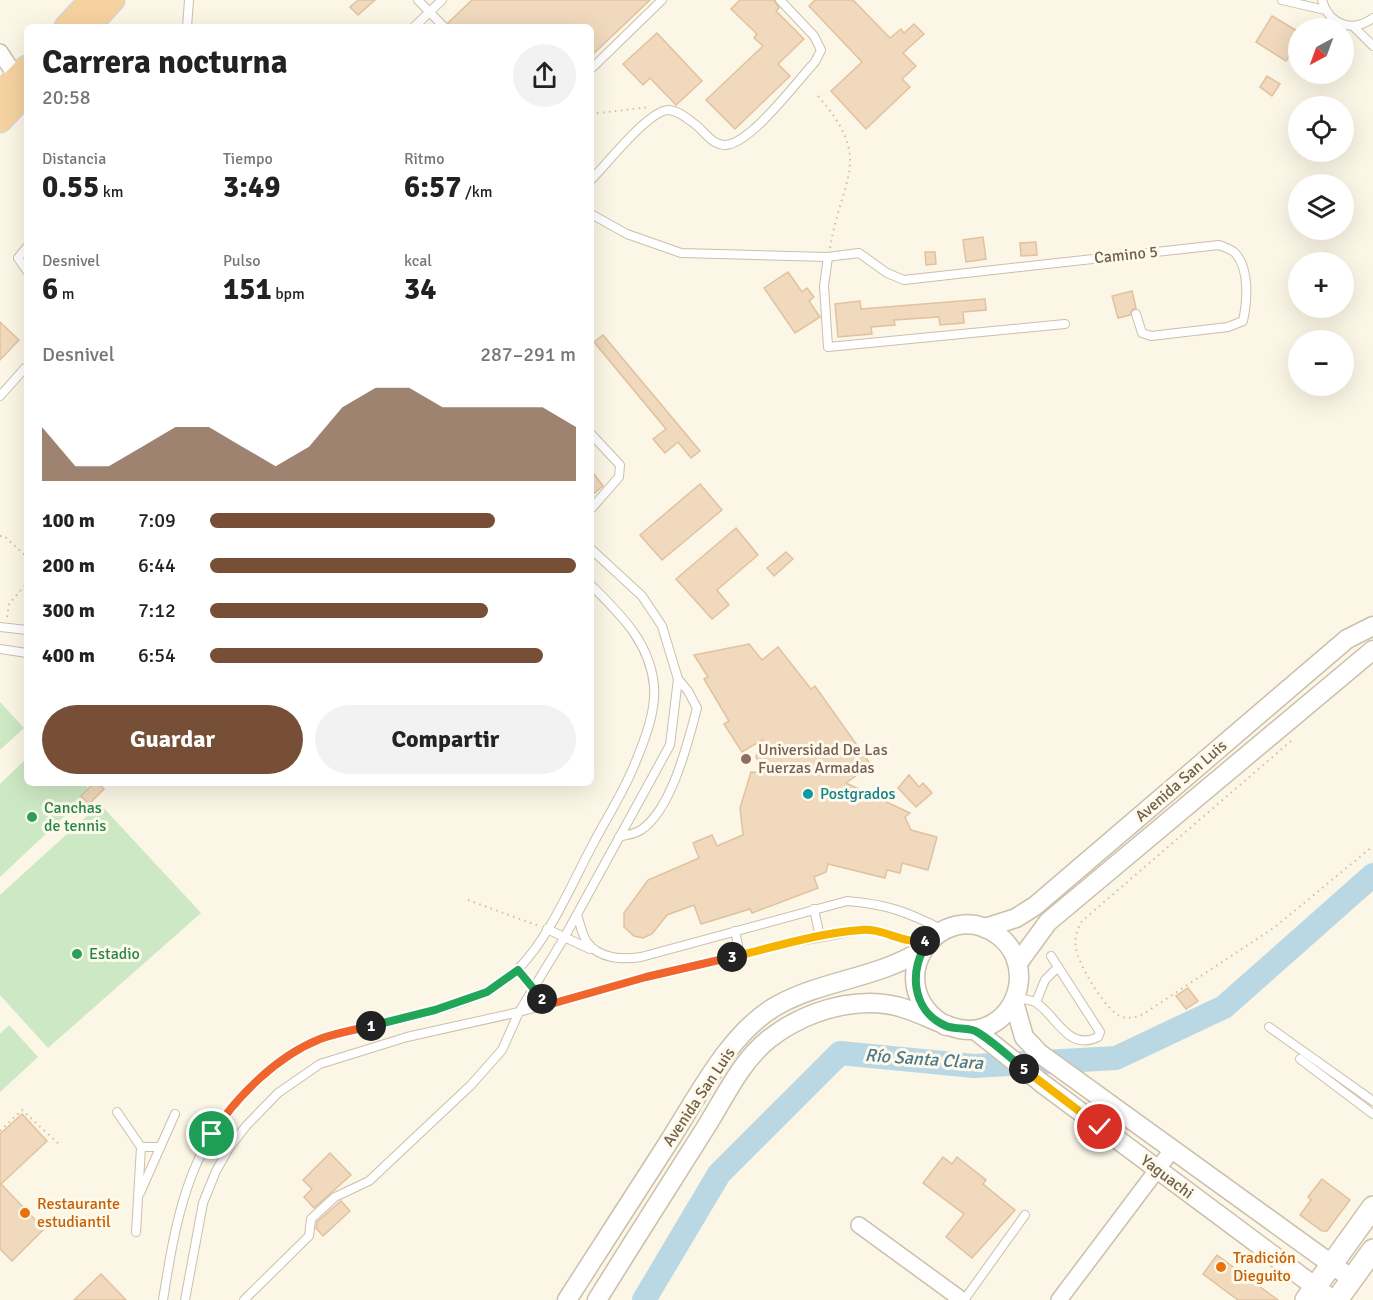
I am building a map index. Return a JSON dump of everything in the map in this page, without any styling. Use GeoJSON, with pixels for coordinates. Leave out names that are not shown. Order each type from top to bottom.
{"type":"FeatureCollection","features":[{"type":"Feature","properties":{"kind":"highway"},"geometry":{"type":"LineString","coordinates":[[70,24],[92,0]]}},
{"type":"Feature","properties":{"kind":"highway"},"geometry":{"type":"LineString","coordinates":[[90,24],[112,0]]}},
{"type":"Feature","properties":{"kind":"highway"},"geometry":{"type":"LineString","coordinates":[[0,95],[24,79]]}},
{"type":"Feature","properties":{"kind":"highway"},"geometry":{"type":"LineString","coordinates":[[0,120],[24,79]]}},
{"type":"Feature","properties":{"kind":"main road"},"geometry":{"type":"LineString","coordinates":[[1310,1294],[1373,1207]]}},
{"type":"Feature","properties":{"kind":"main road"},"geometry":{"type":"LineString","coordinates":[[1335,1300],[1373,1250]]}},
{"type":"Feature","properties":{"kind":"street"},"geometry":{"type":"LineString","coordinates":[[0,52],[24,79]]}},
{"type":"Feature","properties":{"kind":"street","name":"Avenida San Luis"},"geometry":{"type":"LineString","coordinates":[[986,928],[1016,918],[1035,906],[1347,639],[1373,626]]}},
{"type":"Feature","properties":{"kind":"street","name":"Avenida San Luis"},"geometry":{"type":"LineString","coordinates":[[1017,963],[1048,922],[1373,650]]}},
{"type":"Feature","properties":{"kind":"street"},"geometry":{"type":"LineString","coordinates":[[958,926],[986,928],[1000,936],[1011,948],[1020,980],[1015,1000],[998,1020],[975,1030],[946,1026],[926,1010],[917,993],[915,974],[932,940],[958,926]]}},
{"type":"Feature","properties":{"kind":"street","name":"Avenida San Luis"},"geometry":{"type":"LineString","coordinates":[[567,1300],[724,1056],[758,1020],[777,1005],[799,995],[891,966],[932,940]]}},
{"type":"Feature","properties":{"kind":"street","name":"Yaguachi"},"geometry":{"type":"LineString","coordinates":[[1015,1000],[1024,1037],[1039,1053],[1352,1279]]}},
{"type":"Feature","properties":{"kind":"street","name":"Avenida San Luis"},"geometry":{"type":"LineString","coordinates":[[597,1300],[750,1056],[768,1040],[811,1015],[835,1006],[870,1003],[906,1008],[946,1026]]}},
{"type":"Feature","properties":{"kind":"street","name":"Yaguachi"},"geometry":{"type":"LineString","coordinates":[[975,1030],[1157,1169],[1310,1294],[1335,1300]]}},
{"type":"Feature","properties":{"kind":"street"},"geometry":{"type":"LineString","coordinates":[[1059,1300],[1172,1150]]}},
{"type":"Feature","properties":{"kind":"street"},"geometry":{"type":"LineString","coordinates":[[860,1225],[963,1300]]}},
{"type":"Feature","properties":{"kind":"lane"},"geometry":{"type":"LineString","coordinates":[[187,24],[189,0]]}},
{"type":"Feature","properties":{"kind":"lane"},"geometry":{"type":"LineString","coordinates":[[418,0],[441,24]]}},
{"type":"Feature","properties":{"kind":"lane"},"geometry":{"type":"LineString","coordinates":[[417,24],[442,0]]}},
{"type":"Feature","properties":{"kind":"lane"},"geometry":{"type":"LineString","coordinates":[[594,66],[662,0]]}},
{"type":"Feature","properties":{"kind":"lane"},"geometry":{"type":"LineString","coordinates":[[594,177],[647,123],[661,112],[670,110],[681,114],[712,141],[726,145],[748,135],[815,62],[821,50],[814,36],[780,0]]}},
{"type":"Feature","properties":{"kind":"lane"},"geometry":{"type":"LineString","coordinates":[[1282,0],[1325,10]]}},
{"type":"Feature","properties":{"kind":"lane"},"geometry":{"type":"LineString","coordinates":[[1322,0],[1331,18]]}},
{"type":"Feature","properties":{"kind":"lane"},"geometry":{"type":"LineString","coordinates":[[1373,18],[1354,27],[1373,46]]}},
{"type":"Feature","properties":{"kind":"lane"},"geometry":{"type":"LineString","coordinates":[[594,216],[627,234],[681,253],[828,257],[824,285],[828,347],[1065,324]]}},
{"type":"Feature","properties":{"kind":"lane","name":"Camino 5"},"geometry":{"type":"LineString","coordinates":[[828,257],[859,254],[887,273],[904,280],[1219,245],[1235,252],[1242,264],[1247,300],[1243,321],[1228,327],[1151,336],[1142,333],[1136,314]]}},
{"type":"Feature","properties":{"kind":"lane"},"geometry":{"type":"LineString","coordinates":[[24,251],[18,258],[19,264],[24,268]]}},
{"type":"Feature","properties":{"kind":"lane"},"geometry":{"type":"LineString","coordinates":[[0,396],[24,370]]}},
{"type":"Feature","properties":{"kind":"lane"},"geometry":{"type":"LineString","coordinates":[[594,437],[620,465],[619,477],[594,506]]}},
{"type":"Feature","properties":{"kind":"lane"},"geometry":{"type":"LineString","coordinates":[[244,1300],[309,1236],[311,1219],[335,1197],[369,1181],[471,1085],[502,1050],[519,1012],[564,938],[670,745],[678,679],[662,626],[642,596],[594,552]]}},
{"type":"Feature","properties":{"kind":"lane"},"geometry":{"type":"LineString","coordinates":[[163,1300],[173,1235],[183,1195],[195,1163],[226,1112],[244,1093],[283,1061],[321,1039],[435,1010],[487,992],[518,970],[547,929],[635,763],[651,714],[654,686],[644,646],[624,617],[594,588]]}},
{"type":"Feature","properties":{"kind":"lane"},"geometry":{"type":"LineString","coordinates":[[0,627],[24,630]]}},
{"type":"Feature","properties":{"kind":"lane"},"geometry":{"type":"LineString","coordinates":[[0,649],[24,653]]}},
{"type":"Feature","properties":{"kind":"lane"},"geometry":{"type":"LineString","coordinates":[[619,837],[641,830],[654,816],[680,772],[697,708],[688,690],[678,679]]}},
{"type":"Feature","properties":{"kind":"lane"},"geometry":{"type":"LineString","coordinates":[[547,929],[606,956],[622,960],[641,957],[847,901],[877,903],[901,909],[932,940]]}},
{"type":"Feature","properties":{"kind":"lane"},"geometry":{"type":"LineString","coordinates":[[814,909],[820,937]]}},
{"type":"Feature","properties":{"kind":"lane"},"geometry":{"type":"LineString","coordinates":[[577,915],[587,943],[606,956]]}},
{"type":"Feature","properties":{"kind":"lane"},"geometry":{"type":"LineString","coordinates":[[185,1300],[203,1203],[216,1171],[229,1148],[246,1126],[278,1093],[320,1064],[407,1036],[519,1012],[646,977],[820,937],[875,930],[907,941],[932,940]]}},
{"type":"Feature","properties":{"kind":"lane"},"geometry":{"type":"LineString","coordinates":[[735,931],[740,955]]}},
{"type":"Feature","properties":{"kind":"lane"},"geometry":{"type":"LineString","coordinates":[[1015,1000],[1036,1002],[1073,1038],[1091,1040],[1098,1037],[1100,1032],[1051,956]]}},
{"type":"Feature","properties":{"kind":"lane"},"geometry":{"type":"LineString","coordinates":[[1036,1002],[1045,980],[1058,967]]}},
{"type":"Feature","properties":{"kind":"lane"},"geometry":{"type":"LineString","coordinates":[[518,970],[533,990],[551,1004]]}},
{"type":"Feature","properties":{"kind":"lane"},"geometry":{"type":"LineString","coordinates":[[1269,1027],[1373,1101]]}},
{"type":"Feature","properties":{"kind":"lane"},"geometry":{"type":"LineString","coordinates":[[1300,1059],[1373,1114]]}},
{"type":"Feature","properties":{"kind":"lane"},"geometry":{"type":"LineString","coordinates":[[117,1112],[141,1147],[136,1232]]}},
{"type":"Feature","properties":{"kind":"lane"},"geometry":{"type":"LineString","coordinates":[[137,1200],[175,1114]]}},
{"type":"Feature","properties":{"kind":"lane"},"geometry":{"type":"LineString","coordinates":[[141,1147],[160,1147]]}},
{"type":"Feature","properties":{"kind":"lane"},"geometry":{"type":"LineString","coordinates":[[963,1300],[1025,1215]]}},
{"type":"Feature","properties":{"kind":"path"},"geometry":{"type":"LineString","coordinates":[[818,96],[834,115],[847,137],[852,160],[834,222],[828,257]]}},
{"type":"Feature","properties":{"kind":"path"},"geometry":{"type":"LineString","coordinates":[[594,114],[649,106],[661,112]]}},
{"type":"Feature","properties":{"kind":"path"},"geometry":{"type":"LineString","coordinates":[[0,536],[4,536],[24,554]]}},
{"type":"Feature","properties":{"kind":"path"},"geometry":{"type":"LineString","coordinates":[[1292,740],[1082,921],[1076,934],[1078,957],[1109,1006],[1116,1014],[1126,1018],[1145,1013],[1275,927],[1373,846]]}},
{"type":"Feature","properties":{"kind":"path"},"geometry":{"type":"LineString","coordinates":[[468,900],[547,929]]}},
{"type":"Feature","properties":{"kind":"path"},"geometry":{"type":"LineString","coordinates":[[0,1131],[22,1110],[61,1146]]}},
{"type":"Feature","properties":{"kind":"green space"},"geometry":{"type":"Polygon","coordinates":[[[0,702],[24,728],[0,750],[0,702]]]}},
{"type":"Feature","properties":{"kind":"green space","name":"Canchas de tennis"},"geometry":{"type":"Polygon","coordinates":[[[24,761],[24,786],[86,786],[91,791],[0,877],[0,784],[24,761]]]}},
{"type":"Feature","properties":{"kind":"green space","name":"Estadio"},"geometry":{"type":"Polygon","coordinates":[[[100,804],[201,913],[48,1048],[0,995],[0,895],[100,804]]]}},
{"type":"Feature","properties":{"kind":"green space"},"geometry":{"type":"Polygon","coordinates":[[[9,1025],[38,1057],[0,1092],[0,1034],[9,1025]]]}},
{"type":"Feature","properties":{"kind":"building"},"geometry":{"type":"Polygon","coordinates":[[[358,0],[375,0],[358,15],[350,7],[358,0]]]}},
{"type":"Feature","properties":{"kind":"building"},"geometry":{"type":"Polygon","coordinates":[[[472,0],[650,0],[594,53],[594,24],[448,23],[472,0]]]}},
{"type":"Feature","properties":{"kind":"building"},"geometry":{"type":"Polygon","coordinates":[[[740,0],[774,0],[779,8],[776,11],[804,39],[778,64],[790,76],[735,129],[706,100],[763,46],[754,38],[757,34],[731,9],[740,0]]]}},
{"type":"Feature","properties":{"kind":"building"},"geometry":{"type":"Polygon","coordinates":[[[815,0],[853,0],[890,38],[901,29],[904,33],[914,24],[924,34],[903,53],[916,66],[902,79],[910,87],[866,129],[831,91],[862,62],[809,6],[815,0]]]}},
{"type":"Feature","properties":{"kind":"building"},"geometry":{"type":"Polygon","coordinates":[[[1272,16],[1288,25],[1288,58],[1286,61],[1256,42],[1272,16]]]}},
{"type":"Feature","properties":{"kind":"building"},"geometry":{"type":"Polygon","coordinates":[[[657,33],[702,81],[676,105],[650,78],[643,85],[623,64],[657,33]]]}},
{"type":"Feature","properties":{"kind":"building"},"geometry":{"type":"Polygon","coordinates":[[[1267,76],[1280,84],[1272,96],[1260,87],[1267,76]]]}},
{"type":"Feature","properties":{"kind":"building"},"geometry":{"type":"Polygon","coordinates":[[[983,237],[986,259],[966,262],[963,240],[983,237]]]}},
{"type":"Feature","properties":{"kind":"building"},"geometry":{"type":"Polygon","coordinates":[[[1036,242],[1037,255],[1021,256],[1020,243],[1036,242]]]}},
{"type":"Feature","properties":{"kind":"building"},"geometry":{"type":"Polygon","coordinates":[[[925,252],[935,252],[936,264],[926,265],[925,252]]]}},
{"type":"Feature","properties":{"kind":"building"},"geometry":{"type":"Polygon","coordinates":[[[788,272],[802,292],[807,288],[814,297],[809,301],[820,317],[795,333],[764,288],[788,272]]]}},
{"type":"Feature","properties":{"kind":"building"},"geometry":{"type":"Polygon","coordinates":[[[1132,291],[1136,308],[1130,315],[1118,318],[1112,296],[1132,291]]]}},
{"type":"Feature","properties":{"kind":"building"},"geometry":{"type":"Polygon","coordinates":[[[985,299],[986,310],[963,312],[964,323],[940,325],[939,317],[894,320],[895,325],[871,327],[872,334],[838,337],[835,304],[860,301],[861,309],[985,299]]]}},
{"type":"Feature","properties":{"kind":"building"},"geometry":{"type":"Polygon","coordinates":[[[0,322],[19,340],[0,360],[0,322]]]}},
{"type":"Feature","properties":{"kind":"building"},"geometry":{"type":"Polygon","coordinates":[[[603,335],[700,451],[691,458],[678,442],[665,453],[653,439],[666,429],[594,342],[603,335]]]}},
{"type":"Feature","properties":{"kind":"building"},"geometry":{"type":"Polygon","coordinates":[[[594,474],[603,486],[594,494],[594,474]]]}},
{"type":"Feature","properties":{"kind":"building"},"geometry":{"type":"Polygon","coordinates":[[[700,484],[722,510],[662,560],[640,535],[700,484]]]}},
{"type":"Feature","properties":{"kind":"building"},"geometry":{"type":"Polygon","coordinates":[[[736,528],[758,555],[717,590],[729,605],[712,619],[676,579],[736,528]]]}},
{"type":"Feature","properties":{"kind":"building"},"geometry":{"type":"Polygon","coordinates":[[[786,552],[793,559],[774,576],[767,568],[786,552]]]}},
{"type":"Feature","properties":{"kind":"building","name":"Postgrados"},"geometry":{"type":"Polygon","coordinates":[[[749,644],[762,660],[778,647],[811,689],[815,686],[871,765],[846,783],[910,813],[905,817],[911,830],[937,837],[928,870],[902,863],[900,873],[887,870],[885,878],[828,864],[826,872],[814,877],[818,888],[752,913],[750,909],[701,924],[694,905],[667,915],[652,934],[643,938],[634,936],[624,927],[624,913],[648,880],[699,858],[693,843],[712,835],[717,846],[743,835],[740,808],[751,772],[766,773],[756,757],[762,740],[742,752],[724,724],[729,721],[704,679],[708,677],[694,655],[749,644]]]}},
{"type":"Feature","properties":{"kind":"building"},"geometry":{"type":"Polygon","coordinates":[[[909,775],[919,787],[923,783],[932,793],[916,807],[898,788],[909,775]]]}},
{"type":"Feature","properties":{"kind":"building"},"geometry":{"type":"Polygon","coordinates":[[[91,786],[101,786],[104,789],[89,804],[81,796],[91,786]]]}},
{"type":"Feature","properties":{"kind":"building"},"geometry":{"type":"Polygon","coordinates":[[[1188,988],[1198,1001],[1186,1009],[1176,996],[1188,988]]]}},
{"type":"Feature","properties":{"kind":"building"},"geometry":{"type":"Polygon","coordinates":[[[22,1114],[47,1141],[1,1184],[44,1229],[12,1261],[0,1249],[0,1134],[22,1114]]]}},
{"type":"Feature","properties":{"kind":"building"},"geometry":{"type":"Polygon","coordinates":[[[330,1153],[351,1175],[314,1208],[304,1197],[312,1189],[303,1180],[330,1153]]]}},
{"type":"Feature","properties":{"kind":"building"},"geometry":{"type":"Polygon","coordinates":[[[943,1157],[952,1164],[957,1157],[986,1180],[983,1184],[1015,1210],[972,1258],[946,1237],[964,1214],[923,1183],[943,1157]]]}},
{"type":"Feature","properties":{"kind":"building"},"geometry":{"type":"Polygon","coordinates":[[[1322,1179],[1350,1200],[1327,1231],[1322,1231],[1300,1215],[1311,1200],[1308,1197],[1322,1179]]]}},
{"type":"Feature","properties":{"kind":"building"},"geometry":{"type":"Polygon","coordinates":[[[341,1201],[350,1211],[323,1236],[316,1228],[317,1222],[341,1201]]]}},
{"type":"Feature","properties":{"kind":"building","name":"Tradición Dieguito"},"geometry":{"type":"Polygon","coordinates":[[[1217,1255],[1278,1300],[1238,1300],[1203,1274],[1217,1255]]]}},
{"type":"Feature","properties":{"kind":"building"},"geometry":{"type":"Polygon","coordinates":[[[101,1274],[126,1300],[74,1300],[101,1274]]]}},
{"type":"Feature","properties":{"kind":"waterway","name":"Río Santa Clara"},"geometry":{"type":"LineString","coordinates":[[644,1300],[719,1174],[840,1053],[974,1066],[1116,1058],[1224,1007],[1373,875]]}},
{"type":"Feature","properties":{"kind":"place","name":"Universidad De Las Fuerzas Armadas"},"geometry":{"type":"Point","coordinates":[746,759]}},
{"type":"Feature","properties":{"kind":"place","name":"Postgrados"},"geometry":{"type":"Point","coordinates":[808,794]}},
{"type":"Feature","properties":{"kind":"place","name":"Canchas de tennis"},"geometry":{"type":"Point","coordinates":[32,817]}},
{"type":"Feature","properties":{"kind":"place","name":"Estadio"},"geometry":{"type":"Point","coordinates":[77,954]}},
{"type":"Feature","properties":{"kind":"place","name":"Restaurante estudiantil"},"geometry":{"type":"Point","coordinates":[25,1213]}},
{"type":"Feature","properties":{"kind":"place","name":"Tradición Dieguito"},"geometry":{"type":"Point","coordinates":[1221,1267]}},
{"type":"Feature","properties":{"kind":"route"},"geometry":{"type":"LineString","coordinates":[[212,1134],[226,1112],[244,1093],[283,1061],[313,1043],[435,1010],[487,992],[518,970],[533,990],[551,1004],[646,977],[794,942],[861,930],[875,930],[907,941],[929,941],[917,961],[915,974],[919,999],[926,1010],[946,1026],[960,1030],[975,1030],[1100,1127]]}}]}
